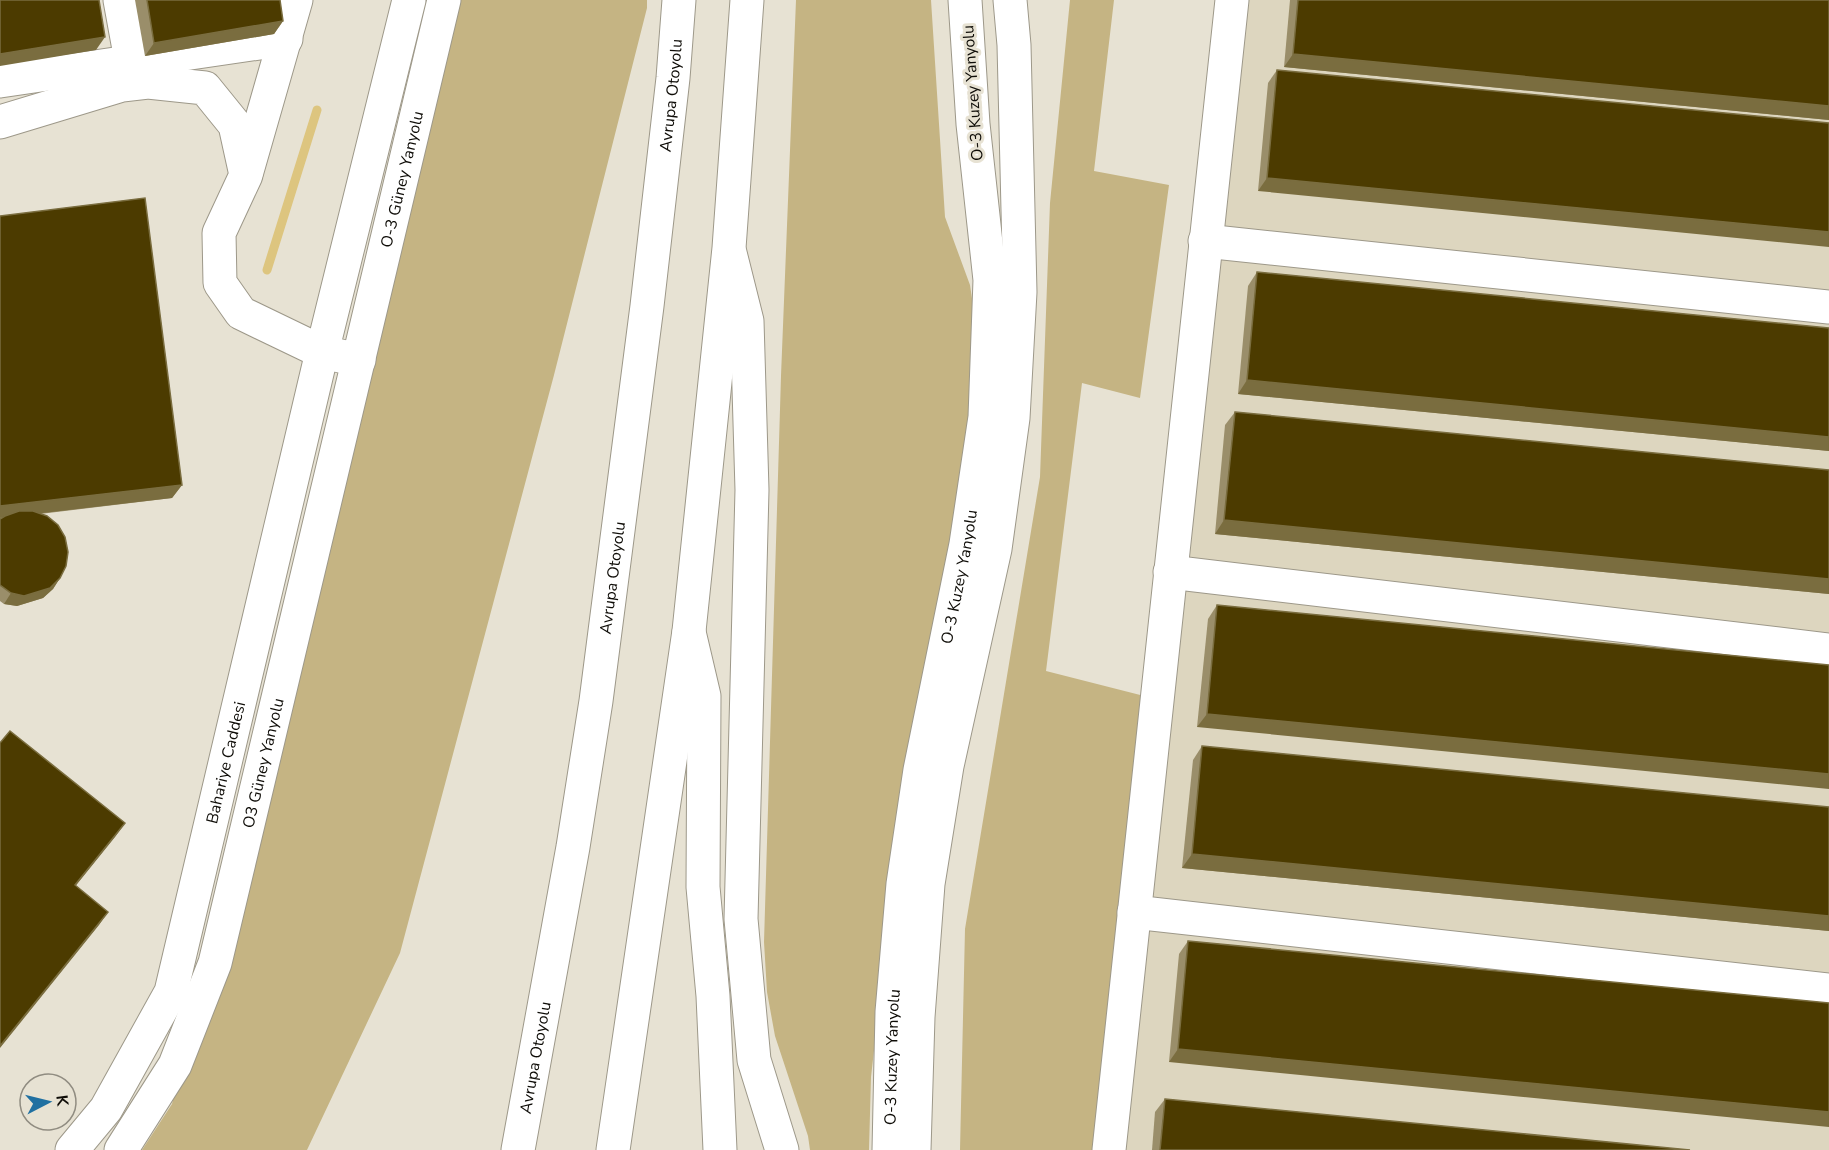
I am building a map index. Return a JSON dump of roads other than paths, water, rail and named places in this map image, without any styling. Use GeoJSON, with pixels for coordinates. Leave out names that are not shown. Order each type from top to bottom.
{"type":"FeatureCollection","features":[{"type":"Feature","properties":{"kind":"main road"},"geometry":{"type":"LineString","coordinates":[[120,0],[127,73]]}},
{"type":"Feature","properties":{"kind":"main road"},"geometry":{"type":"LineString","coordinates":[[280,0],[286,39]]}},
{"type":"Feature","properties":{"kind":"main road"},"geometry":{"type":"LineString","coordinates":[[296,0],[246,175],[219,233],[220,283],[241,313],[322,352],[359,360]]}},
{"type":"Feature","properties":{"kind":"main road"},"geometry":{"type":"LineString","coordinates":[[322,352],[409,0]]}},
{"type":"Feature","properties":{"kind":"main road","name":"O-3 Güney Yanyolu"},"geometry":{"type":"LineString","coordinates":[[359,360],[444,0]]}},
{"type":"Feature","properties":{"kind":"main road","name":"Avrupa Otoyolu"},"geometry":{"type":"LineString","coordinates":[[518,1150],[573,847],[596,701],[647,306],[673,78],[679,0]]}},
{"type":"Feature","properties":{"kind":"main road","name":"O-3 Kuzey Yanyolu"},"geometry":{"type":"LineString","coordinates":[[889,1150],[892,1012],[903,884],[920,770],[966,544],[986,406],[990,280],[973,124],[965,0]]}},
{"type":"Feature","properties":{"kind":"main road","name":"O-3 Kuzey Yanyolu"},"geometry":{"type":"LineString","coordinates":[[914,1150],[918,1017],[928,884],[946,766],[995,549],[1013,418],[1020,292],[1014,45],[1010,0]]}},
{"type":"Feature","properties":{"kind":"main road"},"geometry":{"type":"LineString","coordinates":[[1014,45],[1023,0]]}},
{"type":"Feature","properties":{"kind":"main road"},"geometry":{"type":"LineString","coordinates":[[1109,1150],[1204,241],[1232,0]]}},
{"type":"Feature","properties":{"kind":"main road"},"geometry":{"type":"LineString","coordinates":[[613,1150],[689,632],[729,248],[747,1]]}},
{"type":"Feature","properties":{"kind":"main road"},"geometry":{"type":"LineString","coordinates":[[0,122],[127,73],[180,57],[286,39]]}},
{"type":"Feature","properties":{"kind":"main road"},"geometry":{"type":"LineString","coordinates":[[0,81],[127,73],[148,82],[205,88],[235,125],[246,175]]}},
{"type":"Feature","properties":{"kind":"main road"},"geometry":{"type":"LineString","coordinates":[[1204,241],[1829,307]]}},
{"type":"Feature","properties":{"kind":"main road"},"geometry":{"type":"LineString","coordinates":[[729,248],[747,321],[752,490],[741,919],[746,996],[754,1060],[782,1150]]}},
{"type":"Feature","properties":{"kind":"main road","name":"Bahariye Caddesi"},"geometry":{"type":"LineString","coordinates":[[72,1150],[106,1109],[171,992],[322,352]]}},
{"type":"Feature","properties":{"kind":"main road","name":"O3 Güney Yanyolu"},"geometry":{"type":"LineString","coordinates":[[121,1150],[175,1065],[215,963],[359,360]]}},
{"type":"Feature","properties":{"kind":"main road"},"geometry":{"type":"LineString","coordinates":[[1170,572],[1829,650]]}},
{"type":"Feature","properties":{"kind":"main road"},"geometry":{"type":"LineString","coordinates":[[689,632],[704,696],[703,886],[713,996],[720,1150]]}},
{"type":"Feature","properties":{"kind":"main road"},"geometry":{"type":"LineString","coordinates":[[1134,912],[1829,990]]}},
{"type":"Feature","properties":{"kind":"main road"},"geometry":{"type":"LineString","coordinates":[[713,996],[746,996]]}},
{"type":"Feature","properties":{"kind":"waterway"},"geometry":{"type":"LineString","coordinates":[[267,270],[317,110]]}}]}
